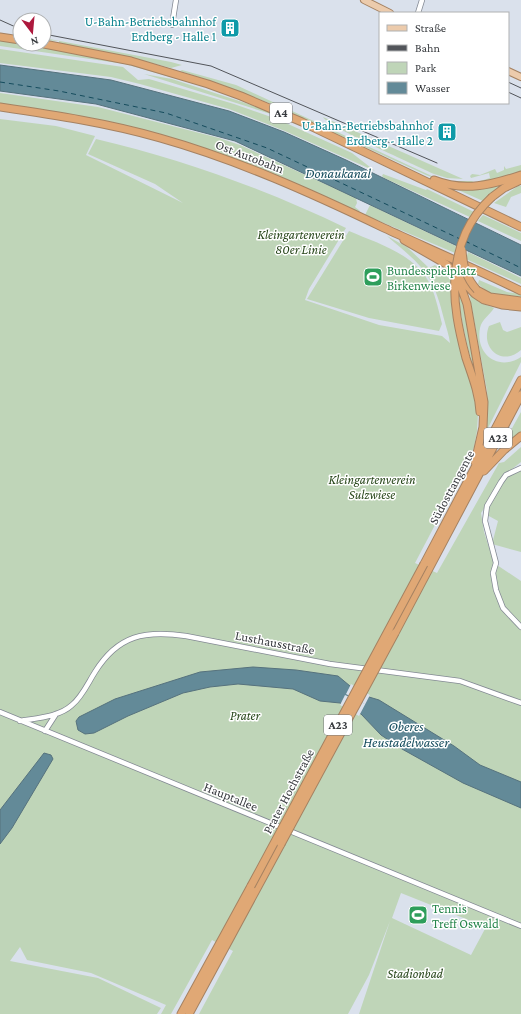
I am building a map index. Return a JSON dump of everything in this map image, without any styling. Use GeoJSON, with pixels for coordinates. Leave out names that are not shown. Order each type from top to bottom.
{"type":"FeatureCollection","features":[{"type":"Feature","properties":{"kind":"highway"},"geometry":{"type":"LineString","coordinates":[[0,36],[12,38]]}},
{"type":"Feature","properties":{"kind":"highway","name":"A4"},"geometry":{"type":"LineString","coordinates":[[52,46],[131,61],[208,84],[290,116],[521,227]]}},
{"type":"Feature","properties":{"kind":"highway","name":"Ost Autobahn"},"geometry":{"type":"LineString","coordinates":[[0,107],[64,116],[115,126],[202,151],[281,180],[521,291]]}},
{"type":"Feature","properties":{"kind":"highway"},"geometry":{"type":"LineString","coordinates":[[415,176],[419,174],[447,185],[470,187],[483,186],[521,175]]}},
{"type":"Feature","properties":{"kind":"highway"},"geometry":{"type":"LineString","coordinates":[[415,176],[521,222]]}},
{"type":"Feature","properties":{"kind":"highway"},"geometry":{"type":"LineString","coordinates":[[481,434],[479,401],[458,324],[454,288],[456,266],[461,242],[476,214],[492,197],[504,188],[521,180]]}},
{"type":"Feature","properties":{"kind":"highway"},"geometry":{"type":"LineString","coordinates":[[401,235],[405,242],[442,261],[456,273],[475,294],[484,300],[502,305],[521,307]]}},
{"type":"Feature","properties":{"kind":"highway"},"geometry":{"type":"LineString","coordinates":[[461,242],[464,269],[468,278],[477,290],[490,298],[521,301]]}},
{"type":"Feature","properties":{"kind":"highway"},"geometry":{"type":"LineString","coordinates":[[456,273],[466,296],[482,385],[484,427],[472,472]]}},
{"type":"Feature","properties":{"kind":"highway","name":"Südosttangente"},"geometry":{"type":"LineString","coordinates":[[428,565],[472,472],[521,380]]}},
{"type":"Feature","properties":{"kind":"highway","name":"Südosttangente"},"geometry":{"type":"LineString","coordinates":[[428,565],[476,480],[521,395]]}},
{"type":"Feature","properties":{"kind":"highway"},"geometry":{"type":"LineString","coordinates":[[476,480],[496,457],[521,436]]}},
{"type":"Feature","properties":{"kind":"highway"},"geometry":{"type":"LineString","coordinates":[[476,480],[521,442]]}},
{"type":"Feature","properties":{"kind":"highway","name":"Prater Hochstraße"},"geometry":{"type":"LineString","coordinates":[[222,948],[428,565]]}},
{"type":"Feature","properties":{"kind":"highway","name":"A23"},"geometry":{"type":"LineString","coordinates":[[181,1014],[222,948]]}},
{"type":"Feature","properties":{"kind":"highway","name":"A23"},"geometry":{"type":"LineString","coordinates":[[189,1014],[222,948]]}},
{"type":"Feature","properties":{"kind":"main road"},"geometry":{"type":"LineString","coordinates":[[364,0],[388,12]]}},
{"type":"Feature","properties":{"kind":"main road"},"geometry":{"type":"LineString","coordinates":[[509,71],[521,76]]}},
{"type":"Feature","properties":{"kind":"street"},"geometry":{"type":"LineString","coordinates":[[172,25],[176,0]]}},
{"type":"Feature","properties":{"kind":"street"},"geometry":{"type":"LineString","coordinates":[[418,12],[422,0]]}},
{"type":"Feature","properties":{"kind":"street"},"geometry":{"type":"LineString","coordinates":[[521,468],[506,475],[489,502],[485,515],[489,541],[496,563],[493,573],[498,597],[508,614],[521,627]]}},
{"type":"Feature","properties":{"kind":"street","name":"Lusthausstraße"},"geometry":{"type":"LineString","coordinates":[[20,721],[56,714],[73,705],[102,660],[117,646],[136,636],[149,633],[165,633],[330,664],[460,680],[521,703]]}},
{"type":"Feature","properties":{"kind":"street","name":"Hauptallee"},"geometry":{"type":"LineString","coordinates":[[0,712],[45,732],[521,926]]}},
{"type":"Feature","properties":{"kind":"street","name":"Lusthausstraße"},"geometry":{"type":"LineString","coordinates":[[45,732],[56,714]]}},
{"type":"Feature","properties":{"kind":"green space"},"geometry":{"type":"Polygon","coordinates":[[[0,40],[12,42],[12,48],[0,46],[0,40]]]}},
{"type":"Feature","properties":{"kind":"green space"},"geometry":{"type":"Polygon","coordinates":[[[52,40],[182,65],[171,68],[129,57],[59,43],[59,41],[52,40]]]}},
{"type":"Feature","properties":{"kind":"green space"},"geometry":{"type":"Polygon","coordinates":[[[52,48],[120,61],[159,71],[226,93],[125,64],[42,52],[52,52],[52,48]]]}},
{"type":"Feature","properties":{"kind":"green space"},"geometry":{"type":"Polygon","coordinates":[[[0,49],[12,51],[12,52],[123,67],[138,80],[149,79],[234,104],[277,119],[352,153],[375,171],[285,131],[229,109],[111,77],[0,63],[0,49]]]}},
{"type":"Feature","properties":{"kind":"green space"},"geometry":{"type":"Polygon","coordinates":[[[182,70],[236,85],[436,178],[448,181],[472,181],[475,183],[442,181],[426,175],[274,105],[220,84],[180,71],[182,70]]]}},
{"type":"Feature","properties":{"kind":"green space"},"geometry":{"type":"Polygon","coordinates":[[[144,74],[172,79],[273,112],[296,122],[144,74]]]}},
{"type":"Feature","properties":{"kind":"green space"},"geometry":{"type":"Polygon","coordinates":[[[0,93],[98,107],[219,138],[240,145],[356,198],[357,203],[355,207],[360,211],[359,212],[267,172],[173,138],[109,122],[0,104],[0,93]]]}},
{"type":"Feature","properties":{"kind":"green space"},"geometry":{"type":"Polygon","coordinates":[[[323,117],[463,179],[447,178],[434,174],[340,129],[323,117]]]}},
{"type":"Feature","properties":{"kind":"green space","name":"Prater"},"geometry":{"type":"Polygon","coordinates":[[[0,119],[56,126],[95,136],[86,155],[183,203],[155,184],[88,154],[96,139],[160,156],[255,188],[346,228],[309,289],[305,300],[379,325],[442,336],[450,343],[440,303],[430,280],[418,263],[387,236],[407,247],[429,268],[435,265],[452,281],[478,414],[477,431],[474,447],[466,466],[415,563],[437,573],[499,463],[504,462],[521,447],[521,462],[507,473],[481,513],[484,532],[494,563],[521,581],[521,1014],[359,1014],[390,921],[369,975],[348,1014],[199,1014],[233,951],[212,940],[171,1014],[161,1014],[166,1005],[91,973],[27,960],[20,947],[10,961],[98,978],[161,1008],[157,1014],[0,1014],[0,119]],[[401,893],[392,918],[471,955],[486,927],[401,893]]]}},
{"type":"Feature","properties":{"kind":"green space"},"geometry":{"type":"Polygon","coordinates":[[[521,165],[521,171],[488,181],[480,181],[490,178],[489,173],[471,178],[470,176],[472,174],[480,175],[495,169],[497,173],[504,170],[504,166],[506,169],[521,165]]]}},
{"type":"Feature","properties":{"kind":"green space"},"geometry":{"type":"Polygon","coordinates":[[[383,174],[426,190],[427,189],[474,212],[472,218],[384,178],[382,176],[383,174]]]}},
{"type":"Feature","properties":{"kind":"green space"},"geometry":{"type":"Polygon","coordinates":[[[510,181],[483,201],[456,189],[510,181]]]}},
{"type":"Feature","properties":{"kind":"green space"},"geometry":{"type":"Polygon","coordinates":[[[518,186],[521,186],[521,193],[511,197],[506,207],[494,203],[518,186]]]}},
{"type":"Feature","properties":{"kind":"green space"},"geometry":{"type":"Polygon","coordinates":[[[370,205],[456,246],[455,253],[365,215],[370,205]]]}},
{"type":"Feature","properties":{"kind":"green space"},"geometry":{"type":"Polygon","coordinates":[[[483,215],[521,233],[521,241],[478,221],[483,215]]]}},
{"type":"Feature","properties":{"kind":"green space","name":"Bundesspielplatz Birkenwiese"},"geometry":{"type":"Polygon","coordinates":[[[349,231],[396,251],[416,266],[424,275],[433,291],[442,324],[439,331],[369,318],[307,299],[349,231]]]}},
{"type":"Feature","properties":{"kind":"green space"},"geometry":{"type":"Polygon","coordinates":[[[468,252],[521,278],[521,284],[466,259],[468,252]]]}},
{"type":"Feature","properties":{"kind":"green space"},"geometry":{"type":"Polygon","coordinates":[[[479,280],[507,292],[521,294],[521,297],[489,293],[478,284],[479,280]]]}},
{"type":"Feature","properties":{"kind":"green space"},"geometry":{"type":"Polygon","coordinates":[[[458,282],[461,288],[480,392],[460,311],[458,282]]]}},
{"type":"Feature","properties":{"kind":"green space"},"geometry":{"type":"Polygon","coordinates":[[[469,292],[479,302],[494,308],[482,322],[480,328],[479,337],[481,346],[485,353],[490,358],[504,362],[512,361],[521,357],[521,362],[486,432],[488,409],[487,391],[469,292]]]}},
{"type":"Feature","properties":{"kind":"green space"},"geometry":{"type":"Polygon","coordinates":[[[500,322],[503,330],[507,332],[521,327],[521,350],[514,355],[507,357],[500,356],[494,353],[490,348],[487,334],[489,326],[500,322]]]}},
{"type":"Feature","properties":{"kind":"green space"},"geometry":{"type":"Polygon","coordinates":[[[521,412],[521,433],[506,443],[505,441],[521,412]]]}},
{"type":"Feature","properties":{"kind":"green space"},"geometry":{"type":"Polygon","coordinates":[[[521,470],[521,552],[492,544],[498,521],[487,515],[489,505],[506,477],[521,470]]]}},
{"type":"Feature","properties":{"kind":"water","name":"Donaukanal"},"geometry":{"type":"Polygon","coordinates":[[[0,65],[111,80],[229,111],[284,132],[346,160],[521,245],[521,276],[235,141],[96,104],[0,91],[0,65]]]}},
{"type":"Feature","properties":{"kind":"water","name":"Oberes Heustadelwasser"},"geometry":{"type":"Polygon","coordinates":[[[253,667],[296,670],[338,676],[350,686],[369,697],[379,700],[454,746],[480,765],[521,782],[521,808],[463,783],[402,749],[381,735],[361,714],[340,703],[320,701],[293,689],[238,684],[210,687],[183,693],[128,716],[94,733],[85,734],[78,730],[76,721],[79,717],[115,699],[200,672],[253,667]]]}},
{"type":"Feature","properties":{"kind":"water"},"geometry":{"type":"Polygon","coordinates":[[[44,753],[51,755],[53,759],[12,828],[0,844],[0,810],[44,753]]]}},
{"type":"Feature","properties":{"kind":"pier"},"geometry":{"type":"Polygon","coordinates":[[[351,684],[370,695],[359,716],[340,705],[345,695],[365,704],[346,694],[351,684]]]}},
{"type":"Feature","properties":{"kind":"ferry route"},"geometry":{"type":"LineString","coordinates":[[0,82],[59,91],[166,113],[267,148],[460,239]]}},
{"type":"Feature","properties":{"kind":"ferry route"},"geometry":{"type":"LineString","coordinates":[[465,241],[521,268]]}},
{"type":"Feature","properties":{"kind":"railway"},"geometry":{"type":"LineString","coordinates":[[0,20],[12,25]]}},
{"type":"Feature","properties":{"kind":"railway"},"geometry":{"type":"LineString","coordinates":[[52,36],[211,66],[437,163]]}},
{"type":"Feature","properties":{"kind":"railway"},"geometry":{"type":"LineString","coordinates":[[509,82],[521,88]]}},
{"type":"Feature","properties":{"kind":"railway"},"geometry":{"type":"LineString","coordinates":[[509,92],[521,98]]}},
{"type":"Feature","properties":{"kind":"place","name":"U-Bahn-Betriebsbahnhof Erdberg - Halle 1"},"geometry":{"type":"Point","coordinates":[230,28]}},
{"type":"Feature","properties":{"kind":"place","name":"U-Bahn-Betriebsbahnhof Erdberg - Halle 2"},"geometry":{"type":"Point","coordinates":[447,132]}},
{"type":"Feature","properties":{"kind":"place","name":"Bundesspielplatz Birkenwiese"},"geometry":{"type":"Point","coordinates":[373,277]}},
{"type":"Feature","properties":{"kind":"place","name":"Tennis Treff Oswald"},"geometry":{"type":"Point","coordinates":[418,915]}},
{"type":"Feature","properties":{"kind":"park label","name":"Kleingartenverein 80er Linie"},"geometry":{"type":"Point","coordinates":[301,242]}},
{"type":"Feature","properties":{"kind":"park label","name":"Kleingartenverein Sulzwiese"},"geometry":{"type":"Point","coordinates":[372,486]}},
{"type":"Feature","properties":{"kind":"park label","name":"Stadionbad"},"geometry":{"type":"Point","coordinates":[415,973]}}]}
